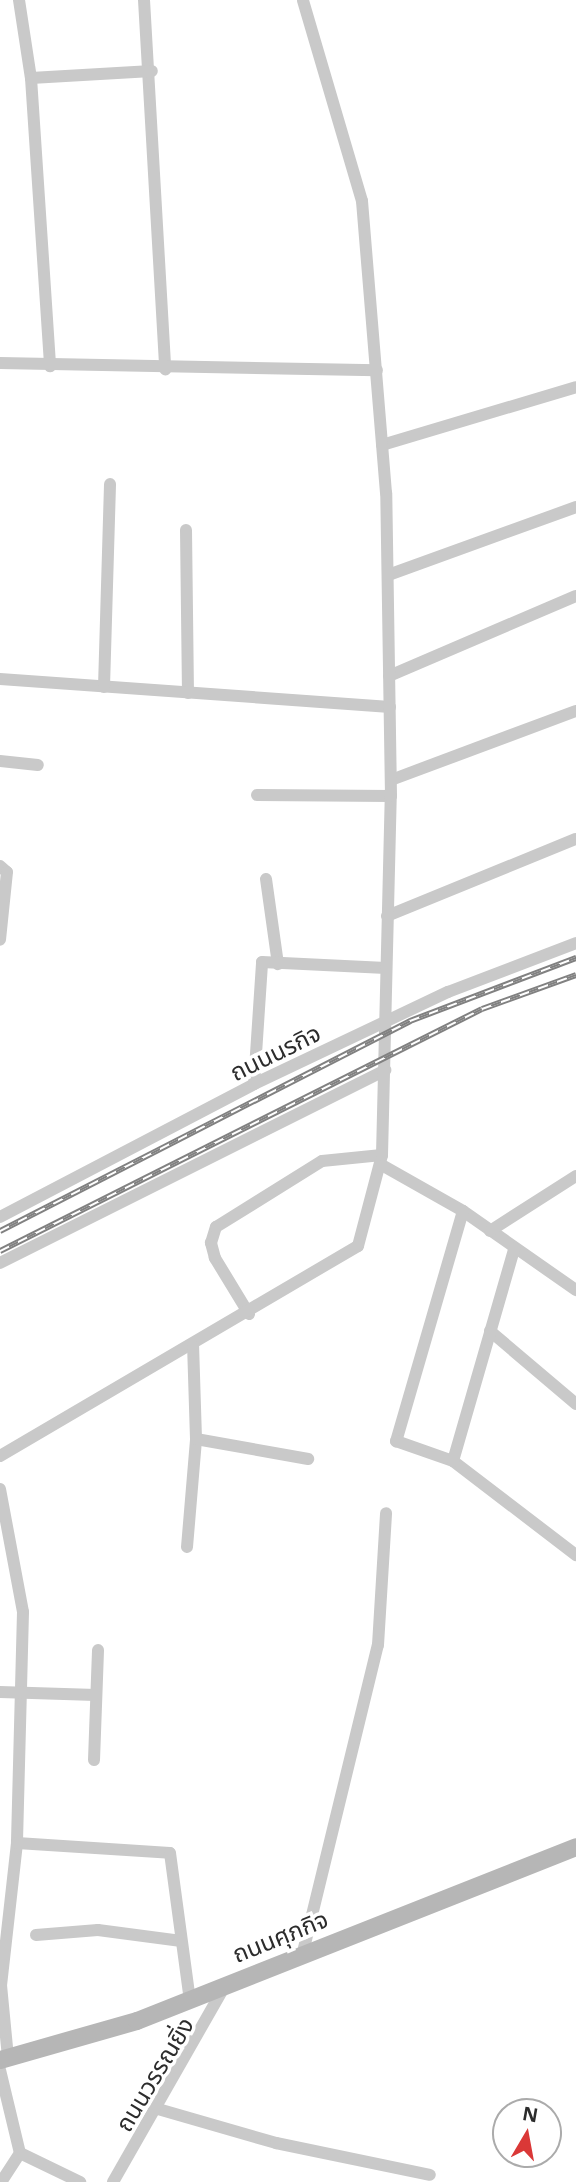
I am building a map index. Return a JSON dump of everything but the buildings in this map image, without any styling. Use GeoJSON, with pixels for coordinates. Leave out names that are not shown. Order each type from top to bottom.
{"type":"FeatureCollection","features":[{"type":"Feature","properties":{"kind":"main road","name":"ถนนศุภกิจ"},"geometry":{"type":"LineString","coordinates":[[3,2063],[190,2001],[303,1952],[576,1847]]}},
{"type":"Feature","properties":{"kind":"street"},"geometry":{"type":"LineString","coordinates":[[19,0],[31,78],[50,366]]}},
{"type":"Feature","properties":{"kind":"street"},"geometry":{"type":"LineString","coordinates":[[144,0],[152,71],[165,369]]}},
{"type":"Feature","properties":{"kind":"street"},"geometry":{"type":"LineString","coordinates":[[0,1456],[249,1314],[358,1246],[381,1159],[391,796],[391,574],[362,201],[303,0]]}},
{"type":"Feature","properties":{"kind":"street"},"geometry":{"type":"LineString","coordinates":[[31,78],[152,71]]}},
{"type":"Feature","properties":{"kind":"street"},"geometry":{"type":"LineString","coordinates":[[0,363],[165,369],[377,370]]}},
{"type":"Feature","properties":{"kind":"street"},"geometry":{"type":"LineString","coordinates":[[382,445],[576,387]]}},
{"type":"Feature","properties":{"kind":"street"},"geometry":{"type":"LineString","coordinates":[[104,687],[110,484]]}},
{"type":"Feature","properties":{"kind":"street"},"geometry":{"type":"LineString","coordinates":[[391,574],[576,507]]}},
{"type":"Feature","properties":{"kind":"street"},"geometry":{"type":"LineString","coordinates":[[187,530],[188,693]]}},
{"type":"Feature","properties":{"kind":"street"},"geometry":{"type":"LineString","coordinates":[[389,676],[576,596]]}},
{"type":"Feature","properties":{"kind":"street"},"geometry":{"type":"LineString","coordinates":[[0,679],[390,707]]}},
{"type":"Feature","properties":{"kind":"street"},"geometry":{"type":"LineString","coordinates":[[391,779],[576,711]]}},
{"type":"Feature","properties":{"kind":"street"},"geometry":{"type":"LineString","coordinates":[[0,761],[38,765]]}},
{"type":"Feature","properties":{"kind":"street"},"geometry":{"type":"LineString","coordinates":[[257,795],[391,796]]}},
{"type":"Feature","properties":{"kind":"street"},"geometry":{"type":"LineString","coordinates":[[387,916],[576,839]]}},
{"type":"Feature","properties":{"kind":"street"},"geometry":{"type":"LineString","coordinates":[[0,866],[7,872],[0,940]]}},
{"type":"Feature","properties":{"kind":"street"},"geometry":{"type":"LineString","coordinates":[[266,879],[278,964]]}},
{"type":"Feature","properties":{"kind":"street","name":"ถนนนรกิจ"},"geometry":{"type":"LineString","coordinates":[[0,1217],[254,1084],[524,959],[576,943]]}},
{"type":"Feature","properties":{"kind":"street"},"geometry":{"type":"LineString","coordinates":[[254,1084],[257,968],[278,964],[386,968]]}},
{"type":"Feature","properties":{"kind":"street"},"geometry":{"type":"LineString","coordinates":[[0,1263],[385,1070]]}},
{"type":"Feature","properties":{"kind":"street"},"geometry":{"type":"LineString","coordinates":[[249,1314],[215,1258],[216,1227],[322,1161],[381,1159],[463,1211],[576,1290]]}},
{"type":"Feature","properties":{"kind":"street"},"geometry":{"type":"LineString","coordinates":[[490,1231],[576,1177]]}},
{"type":"Feature","properties":{"kind":"street"},"geometry":{"type":"LineString","coordinates":[[463,1211],[395,1433],[402,1444],[453,1461],[576,1555]]}},
{"type":"Feature","properties":{"kind":"street"},"geometry":{"type":"LineString","coordinates":[[453,1461],[514,1249]]}},
{"type":"Feature","properties":{"kind":"street"},"geometry":{"type":"LineString","coordinates":[[491,1331],[576,1404]]}},
{"type":"Feature","properties":{"kind":"street"},"geometry":{"type":"LineString","coordinates":[[187,1547],[196,1439],[192,1346]]}},
{"type":"Feature","properties":{"kind":"street"},"geometry":{"type":"LineString","coordinates":[[196,1439],[308,1458]]}},
{"type":"Feature","properties":{"kind":"street"},"geometry":{"type":"LineString","coordinates":[[0,1489],[23,1612],[17,1843],[2,1956],[3,2063],[20,2153]]}},
{"type":"Feature","properties":{"kind":"street"},"geometry":{"type":"LineString","coordinates":[[303,1952],[378,1645],[386,1513]]}},
{"type":"Feature","properties":{"kind":"street"},"geometry":{"type":"LineString","coordinates":[[94,1760],[98,1650]]}},
{"type":"Feature","properties":{"kind":"street"},"geometry":{"type":"LineString","coordinates":[[0,1692],[96,1695]]}},
{"type":"Feature","properties":{"kind":"street"},"geometry":{"type":"LineString","coordinates":[[17,1843],[170,1853],[190,2001]]}},
{"type":"Feature","properties":{"kind":"street"},"geometry":{"type":"LineString","coordinates":[[36,1934],[98,1930],[181,1941]]}},
{"type":"Feature","properties":{"kind":"street","name":"ถนนวรรณยิ่ง"},"geometry":{"type":"LineString","coordinates":[[113,2182],[158,2109],[226,1984]]}},
{"type":"Feature","properties":{"kind":"street"},"geometry":{"type":"LineString","coordinates":[[158,2109],[276,2143],[430,2175]]}},
{"type":"Feature","properties":{"kind":"street"},"geometry":{"type":"LineString","coordinates":[[1,2182],[3,2164],[20,2153]]}},
{"type":"Feature","properties":{"kind":"street"},"geometry":{"type":"LineString","coordinates":[[20,2153],[80,2182]]}},
{"type":"Feature","properties":{"kind":"railway"},"geometry":{"type":"LineString","coordinates":[[0,1231],[410,1021],[576,958]]}},
{"type":"Feature","properties":{"kind":"railway"},"geometry":{"type":"LineString","coordinates":[[0,1251],[482,1009],[576,975]]}}]}
